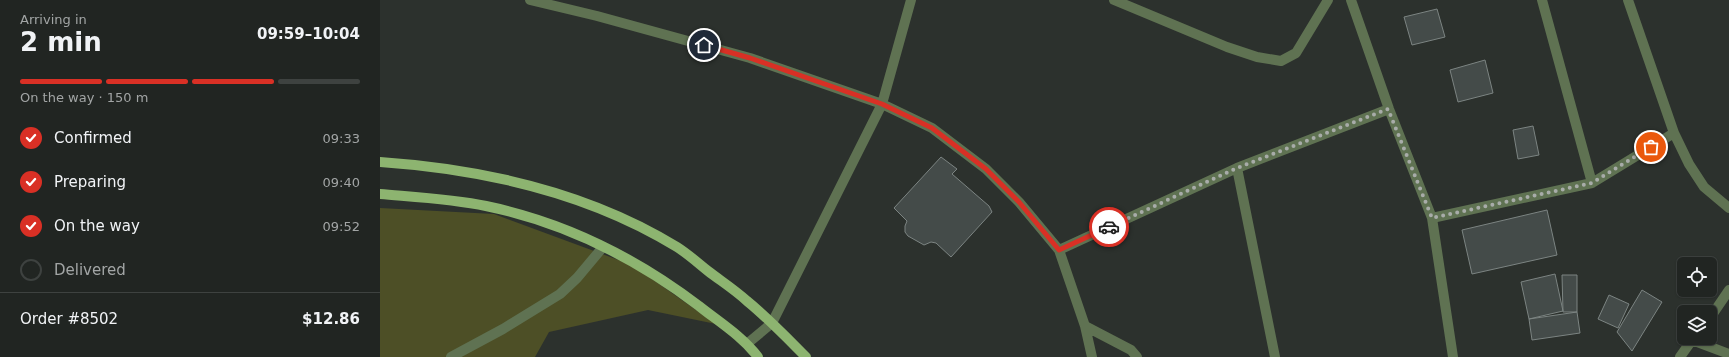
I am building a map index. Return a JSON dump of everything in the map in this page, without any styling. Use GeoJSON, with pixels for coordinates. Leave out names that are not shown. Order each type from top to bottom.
{"type":"FeatureCollection","features":[{"type":"Feature","properties":{"kind":"main road"},"geometry":{"type":"LineString","coordinates":[[380,162],[466,172],[522,184],[580,202],[647,230],[679,248],[746,300],[772,322],[806,357]]}},
{"type":"Feature","properties":{"kind":"main road"},"geometry":{"type":"LineString","coordinates":[[380,194],[485,205],[524,216],[604,247],[634,262],[678,290],[748,343],[758,357]]}},
{"type":"Feature","properties":{"kind":"street"},"geometry":{"type":"LineString","coordinates":[[530,0],[605,18],[750,58],[882,104],[932,128],[986,169],[1019,202],[1059,250],[1085,326],[1092,357]]}},
{"type":"Feature","properties":{"kind":"street"},"geometry":{"type":"LineString","coordinates":[[748,343],[772,322],[882,104],[911,0]]}},
{"type":"Feature","properties":{"kind":"street"},"geometry":{"type":"LineString","coordinates":[[1114,0],[1227,47],[1257,57],[1281,61],[1296,53],[1328,0]]}},
{"type":"Feature","properties":{"kind":"street"},"geometry":{"type":"LineString","coordinates":[[1351,0],[1388,109],[1432,218],[1454,357]]}},
{"type":"Feature","properties":{"kind":"street"},"geometry":{"type":"LineString","coordinates":[[1542,0],[1592,183]]}},
{"type":"Feature","properties":{"kind":"street"},"geometry":{"type":"LineString","coordinates":[[1628,0],[1674,133],[1689,164],[1704,186],[1729,208]]}},
{"type":"Feature","properties":{"kind":"street"},"geometry":{"type":"LineString","coordinates":[[1059,250],[1237,168],[1388,109]]}},
{"type":"Feature","properties":{"kind":"street"},"geometry":{"type":"LineString","coordinates":[[1432,218],[1592,183],[1674,133]]}},
{"type":"Feature","properties":{"kind":"street"},"geometry":{"type":"LineString","coordinates":[[1237,168],[1275,357]]}},
{"type":"Feature","properties":{"kind":"street"},"geometry":{"type":"LineString","coordinates":[[451,357],[503,329],[560,294],[604,247]]}},
{"type":"Feature","properties":{"kind":"street"},"geometry":{"type":"LineString","coordinates":[[1717,308],[1729,290]]}},
{"type":"Feature","properties":{"kind":"street"},"geometry":{"type":"LineString","coordinates":[[1085,326],[1131,350],[1137,357]]}},
{"type":"Feature","properties":{"kind":"street"},"geometry":{"type":"LineString","coordinates":[[1680,357],[1689,345]]}},
{"type":"Feature","properties":{"kind":"street"},"geometry":{"type":"LineString","coordinates":[[1707,345],[1729,354]]}},
{"type":"Feature","properties":{"kind":"green space"},"geometry":{"type":"Polygon","coordinates":[[[380,208],[494,214],[632,265],[716,324],[648,310],[549,332],[535,357],[380,357],[380,208]]]}},
{"type":"Feature","properties":{"kind":"building"},"geometry":{"type":"Polygon","coordinates":[[[1437,9],[1445,37],[1412,45],[1404,17],[1437,9]]]}},
{"type":"Feature","properties":{"kind":"building"},"geometry":{"type":"Polygon","coordinates":[[[1485,60],[1493,93],[1458,102],[1450,70],[1485,60]]]}},
{"type":"Feature","properties":{"kind":"building"},"geometry":{"type":"Polygon","coordinates":[[[1533,126],[1539,155],[1518,159],[1513,130],[1533,126]]]}},
{"type":"Feature","properties":{"kind":"building"},"geometry":{"type":"Polygon","coordinates":[[[941,157],[957,169],[952,174],[989,206],[992,212],[951,257],[936,243],[931,242],[924,245],[908,236],[905,232],[907,221],[894,208],[941,157]]]}},
{"type":"Feature","properties":{"kind":"building"},"geometry":{"type":"Polygon","coordinates":[[[1547,210],[1557,255],[1472,274],[1462,230],[1547,210]]]}},
{"type":"Feature","properties":{"kind":"building"},"geometry":{"type":"Polygon","coordinates":[[[1555,274],[1563,311],[1529,319],[1521,282],[1555,274]]]}},
{"type":"Feature","properties":{"kind":"building"},"geometry":{"type":"Polygon","coordinates":[[[1562,275],[1577,275],[1577,312],[1563,312],[1562,275]]]}},
{"type":"Feature","properties":{"kind":"building"},"geometry":{"type":"Polygon","coordinates":[[[1642,290],[1662,302],[1632,351],[1617,332],[1642,290]]]}},
{"type":"Feature","properties":{"kind":"building"},"geometry":{"type":"Polygon","coordinates":[[[1609,295],[1629,304],[1618,328],[1598,319],[1609,295]]]}},
{"type":"Feature","properties":{"kind":"building"},"geometry":{"type":"Polygon","coordinates":[[[1577,312],[1580,333],[1532,340],[1529,319],[1577,312]]]}},
{"type":"Feature","properties":{"kind":"way so far"},"geometry":{"type":"LineString","coordinates":[[1109,227],[1237,168],[1388,109],[1432,218],[1592,183],[1651,147]]}},
{"type":"Feature","properties":{"kind":"route"},"geometry":{"type":"LineString","coordinates":[[704,45],[750,58],[882,104],[932,128],[986,169],[1019,202],[1059,250],[1109,227]]}}]}
